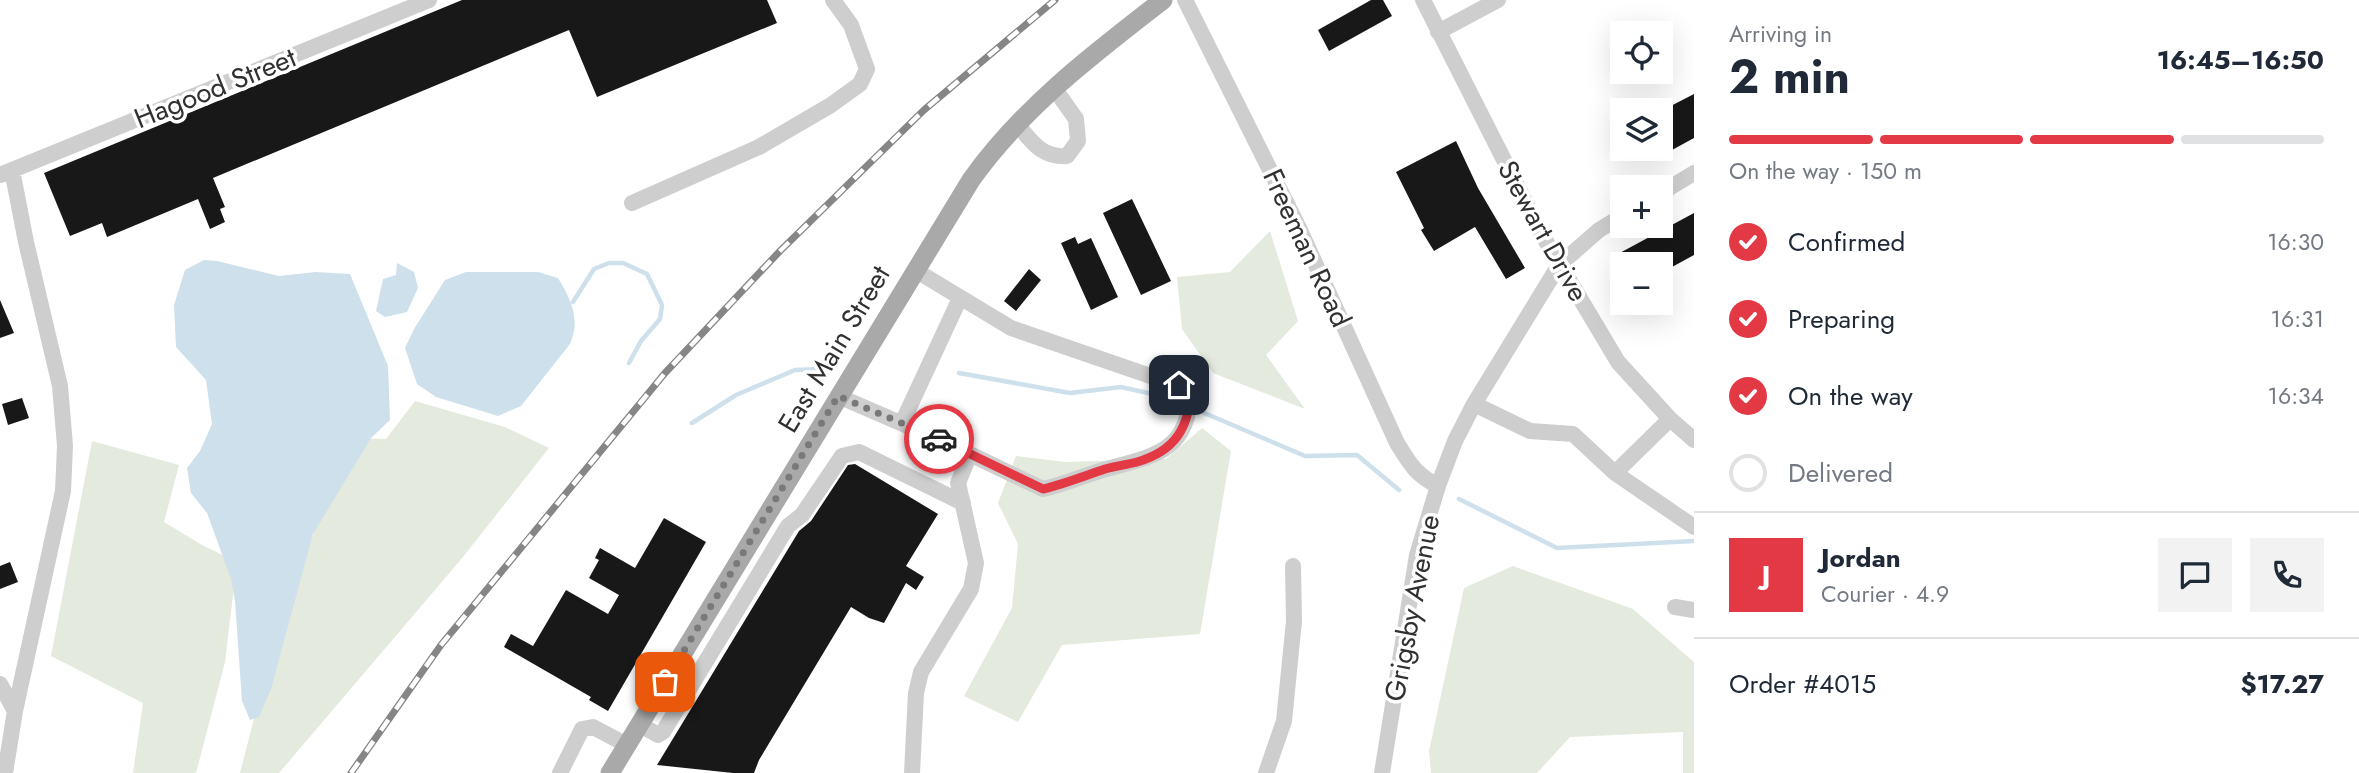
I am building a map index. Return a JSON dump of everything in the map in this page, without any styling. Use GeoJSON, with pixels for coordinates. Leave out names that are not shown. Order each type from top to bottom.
{"type":"FeatureCollection","features":[{"type":"Feature","properties":{"kind":"main road","name":"East Main Street"},"geometry":{"type":"LineString","coordinates":[[610,773],[915,270],[986,159],[1054,88],[1163,0]]}},
{"type":"Feature","properties":{"kind":"street","name":"Hagood Street"},"geometry":{"type":"LineString","coordinates":[[6,173],[429,0]]}},
{"type":"Feature","properties":{"kind":"street"},"geometry":{"type":"LineString","coordinates":[[632,202],[758,147],[831,105],[860,84],[867,69],[852,25],[833,0]]}},
{"type":"Feature","properties":{"kind":"street","name":"Freeman Road"},"geometry":{"type":"LineString","coordinates":[[1185,0],[1283,196],[1397,443],[1413,469],[1422,478],[1438,486]]}},
{"type":"Feature","properties":{"kind":"street","name":"Stewart Drive"},"geometry":{"type":"LineString","coordinates":[[1423,0],[1559,265],[1618,362],[1670,419],[1694,440]]}},
{"type":"Feature","properties":{"kind":"street"},"geometry":{"type":"LineString","coordinates":[[1438,32],[1498,0]]}},
{"type":"Feature","properties":{"kind":"street"},"geometry":{"type":"LineString","coordinates":[[1017,124],[1038,148],[1053,157],[1067,156],[1078,141],[1076,119],[1054,88]]}},
{"type":"Feature","properties":{"kind":"street"},"geometry":{"type":"LineString","coordinates":[[5,773],[15,711],[63,491],[65,446],[60,386],[26,242],[6,173]]}},
{"type":"Feature","properties":{"kind":"street"},"geometry":{"type":"LineString","coordinates":[[1673,185],[1694,173]]}},
{"type":"Feature","properties":{"kind":"street","name":"Grigsby Avenue"},"geometry":{"type":"LineString","coordinates":[[1382,773],[1417,555],[1455,441],[1474,404],[1559,265],[1610,223]]}},
{"type":"Feature","properties":{"kind":"street"},"geometry":{"type":"LineString","coordinates":[[838,396],[1043,489],[1139,462],[1167,447],[1181,433],[1190,412],[1191,390],[1011,328],[915,270]]}},
{"type":"Feature","properties":{"kind":"street"},"geometry":{"type":"LineString","coordinates":[[902,423],[960,298]]}},
{"type":"Feature","properties":{"kind":"street"},"geometry":{"type":"LineString","coordinates":[[1474,404],[1530,430],[1573,434],[1615,473],[1694,527]]}},
{"type":"Feature","properties":{"kind":"street"},"geometry":{"type":"LineString","coordinates":[[1615,473],[1670,419]]}},
{"type":"Feature","properties":{"kind":"street"},"geometry":{"type":"LineString","coordinates":[[639,724],[658,735],[663,732],[788,526],[802,515],[842,456],[859,452],[963,503]]}},
{"type":"Feature","properties":{"kind":"street"},"geometry":{"type":"LineString","coordinates":[[912,773],[916,692],[921,672],[971,589],[976,563],[958,483],[970,454]]}},
{"type":"Feature","properties":{"kind":"street"},"geometry":{"type":"LineString","coordinates":[[1266,773],[1284,721],[1294,621],[1293,566]]}},
{"type":"Feature","properties":{"kind":"street"},"geometry":{"type":"LineString","coordinates":[[716,598],[737,611]]}},
{"type":"Feature","properties":{"kind":"street"},"geometry":{"type":"LineString","coordinates":[[1675,607],[1694,610]]}},
{"type":"Feature","properties":{"kind":"street"},"geometry":{"type":"LineString","coordinates":[[0,684],[15,711]]}},
{"type":"Feature","properties":{"kind":"street"},"geometry":{"type":"LineString","coordinates":[[560,773],[582,729],[593,727],[627,745]]}},
{"type":"Feature","properties":{"kind":"shaded area"},"geometry":{"type":"Polygon","coordinates":[[[1270,231],[1298,321],[1266,355],[1305,409],[1213,373],[1182,329],[1177,277],[1230,272],[1270,231]]]}},
{"type":"Feature","properties":{"kind":"shaded area"},"geometry":{"type":"Polygon","coordinates":[[[415,401],[505,427],[549,448],[463,557],[279,773],[240,773],[268,664],[347,438],[386,439],[415,401]]]}},
{"type":"Feature","properties":{"kind":"shaded area"},"geometry":{"type":"Polygon","coordinates":[[[1202,428],[1231,451],[1200,634],[1062,645],[1018,722],[964,696],[1012,608],[1018,544],[998,503],[1016,456],[1065,462],[1166,459],[1202,428]]]}},
{"type":"Feature","properties":{"kind":"shaded area"},"geometry":{"type":"Polygon","coordinates":[[[92,441],[179,465],[164,522],[237,562],[225,662],[196,773],[133,773],[143,703],[51,656],[92,441]]]}},
{"type":"Feature","properties":{"kind":"shaded area"},"geometry":{"type":"Polygon","coordinates":[[[1513,566],[1633,609],[1694,662],[1694,773],[1683,773],[1683,732],[1570,737],[1537,773],[1431,773],[1429,751],[1464,588],[1513,566]]]}},
{"type":"Feature","properties":{"kind":"water"},"geometry":{"type":"Polygon","coordinates":[[[204,260],[279,276],[316,272],[350,274],[388,366],[390,420],[371,438],[313,534],[271,689],[259,717],[250,720],[242,701],[231,579],[207,513],[191,493],[187,468],[200,451],[212,424],[206,380],[176,347],[174,305],[185,270],[204,260]]]}},
{"type":"Feature","properties":{"kind":"water"},"geometry":{"type":"Polygon","coordinates":[[[397,263],[414,272],[418,288],[407,312],[385,317],[376,311],[383,279],[396,275],[397,263]]]}},
{"type":"Feature","properties":{"kind":"water"},"geometry":{"type":"Polygon","coordinates":[[[466,272],[538,272],[558,278],[573,310],[575,327],[570,344],[521,406],[498,416],[436,397],[417,384],[405,348],[445,280],[466,272]]]}},
{"type":"Feature","properties":{"kind":"building"},"geometry":{"type":"Polygon","coordinates":[[[462,0],[767,0],[777,23],[597,97],[569,30],[213,178],[225,207],[220,209],[225,222],[210,229],[198,199],[107,237],[102,223],[70,236],[44,173],[462,0]]]}},
{"type":"Feature","properties":{"kind":"building"},"geometry":{"type":"Polygon","coordinates":[[[1371,0],[1383,0],[1392,16],[1329,51],[1318,30],[1371,0]]]}},
{"type":"Feature","properties":{"kind":"building"},"geometry":{"type":"Polygon","coordinates":[[[1694,94],[1694,138],[1673,149],[1673,105],[1694,94]]]}},
{"type":"Feature","properties":{"kind":"building"},"geometry":{"type":"Polygon","coordinates":[[[1456,141],[1478,188],[1525,268],[1506,279],[1475,227],[1434,251],[1421,230],[1424,228],[1396,172],[1456,141]]]}},
{"type":"Feature","properties":{"kind":"building"},"geometry":{"type":"Polygon","coordinates":[[[1132,199],[1171,281],[1141,295],[1103,213],[1132,199]]]}},
{"type":"Feature","properties":{"kind":"building"},"geometry":{"type":"Polygon","coordinates":[[[1694,213],[1694,255],[1673,266],[1673,252],[1622,252],[1648,238],[1673,238],[1673,224],[1694,213]]]}},
{"type":"Feature","properties":{"kind":"building"},"geometry":{"type":"Polygon","coordinates":[[[1075,237],[1078,244],[1091,238],[1118,297],[1091,310],[1061,243],[1075,237]]]}},
{"type":"Feature","properties":{"kind":"building"},"geometry":{"type":"Polygon","coordinates":[[[1029,269],[1041,280],[1016,311],[1004,301],[1029,269]]]}},
{"type":"Feature","properties":{"kind":"building"},"geometry":{"type":"Polygon","coordinates":[[[0,300],[14,333],[0,338],[0,300]]]}},
{"type":"Feature","properties":{"kind":"building"},"geometry":{"type":"Polygon","coordinates":[[[22,398],[29,418],[8,425],[2,404],[22,398]]]}},
{"type":"Feature","properties":{"kind":"building"},"geometry":{"type":"Polygon","coordinates":[[[855,464],[938,514],[906,566],[924,577],[916,590],[906,583],[884,623],[851,607],[759,760],[754,773],[657,765],[799,531],[811,521],[848,465],[855,464]]]}},
{"type":"Feature","properties":{"kind":"building"},"geometry":{"type":"Polygon","coordinates":[[[664,518],[706,542],[608,711],[589,700],[591,697],[504,647],[511,634],[533,646],[566,590],[608,614],[619,595],[589,578],[599,560],[595,558],[600,548],[635,568],[664,518]]]}},
{"type":"Feature","properties":{"kind":"building"},"geometry":{"type":"Polygon","coordinates":[[[10,562],[18,582],[0,589],[0,566],[10,562]]]}},
{"type":"Feature","properties":{"kind":"waterway"},"geometry":{"type":"LineString","coordinates":[[573,302],[594,269],[609,263],[623,263],[647,274],[662,305],[660,319],[641,341],[629,363]]}},
{"type":"Feature","properties":{"kind":"waterway"},"geometry":{"type":"LineString","coordinates":[[692,423],[736,395],[795,370],[822,369]]}},
{"type":"Feature","properties":{"kind":"waterway"},"geometry":{"type":"LineString","coordinates":[[959,373],[1070,393],[1121,387],[1175,399]]}},
{"type":"Feature","properties":{"kind":"waterway"},"geometry":{"type":"LineString","coordinates":[[1202,412],[1305,456],[1357,455],[1399,490]]}},
{"type":"Feature","properties":{"kind":"waterway"},"geometry":{"type":"LineString","coordinates":[[1459,499],[1557,548],[1694,541]]}},
{"type":"Feature","properties":{"kind":"railway"},"geometry":{"type":"LineString","coordinates":[[351,773],[441,645],[665,373],[780,251],[924,110],[1055,0]]}},
{"type":"Feature","properties":{"kind":"way so far"},"geometry":{"type":"LineString","coordinates":[[665,682],[838,396],[939,439]]}},
{"type":"Feature","properties":{"kind":"route"},"geometry":{"type":"LineString","coordinates":[[939,439],[1043,489],[1139,462],[1167,447],[1181,433],[1190,412],[1191,390],[1179,385]]}}]}
